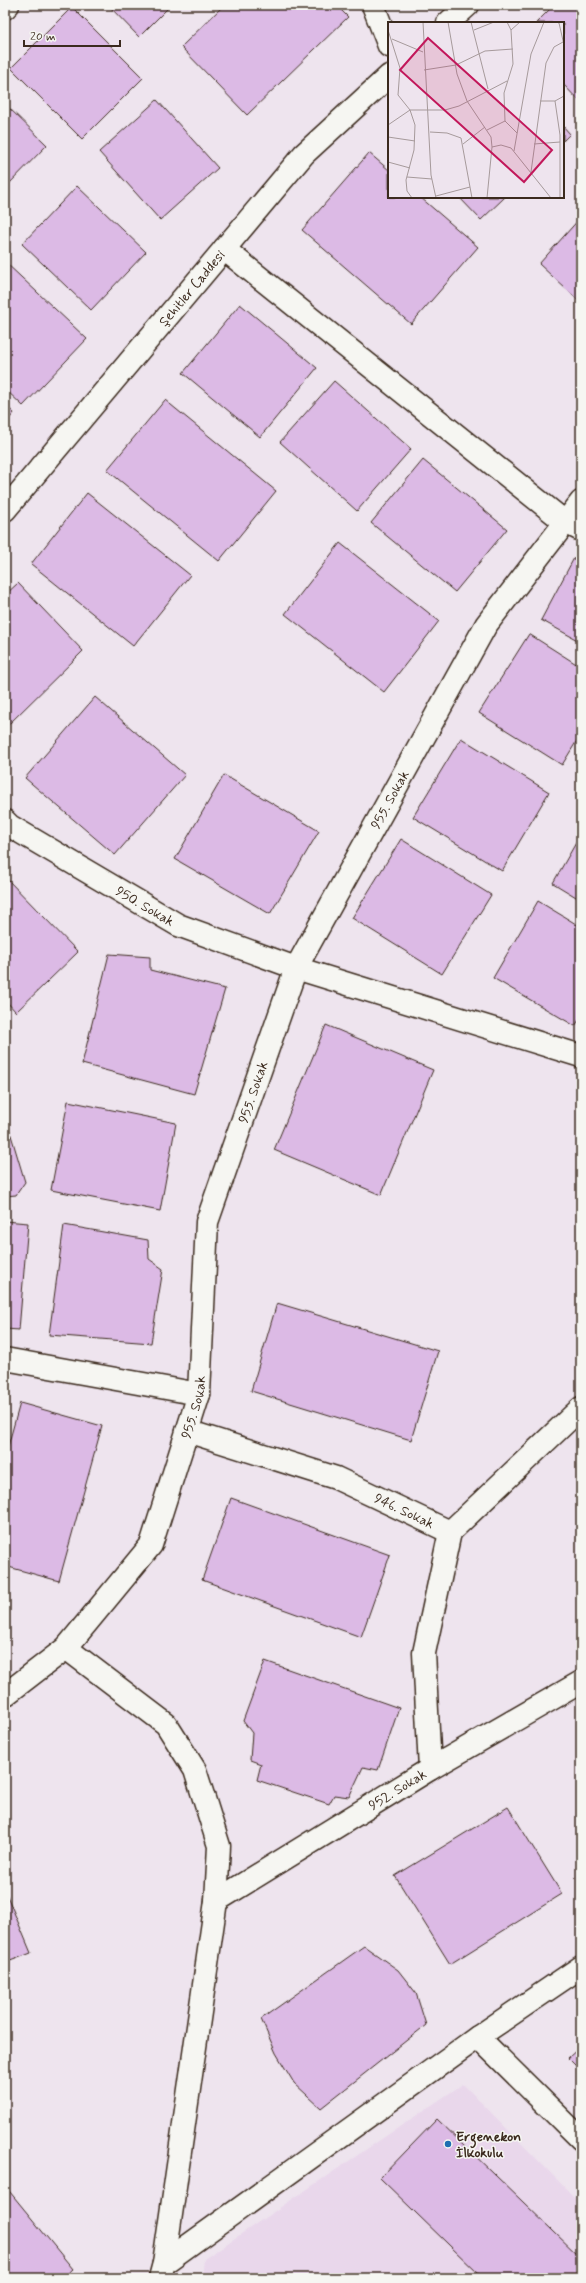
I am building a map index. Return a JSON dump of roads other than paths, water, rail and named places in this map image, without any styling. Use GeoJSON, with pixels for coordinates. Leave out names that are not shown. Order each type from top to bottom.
{"type":"FeatureCollection","features":[{"type":"Feature","properties":{"kind":"street"},"geometry":{"type":"LineString","coordinates":[[5,8],[8,5]]}},
{"type":"Feature","properties":{"kind":"street"},"geometry":{"type":"LineString","coordinates":[[373,5],[388,43]]}},
{"type":"Feature","properties":{"kind":"street"},"geometry":{"type":"LineString","coordinates":[[449,22],[468,5]]}},
{"type":"Feature","properties":{"kind":"street","name":"Şehitler Caddesi"},"geometry":{"type":"LineString","coordinates":[[5,510],[304,154],[388,77]]}},
{"type":"Feature","properties":{"kind":"street"},"geometry":{"type":"LineString","coordinates":[[224,249],[573,526]]}},
{"type":"Feature","properties":{"kind":"street","name":"955. Sokak"},"geometry":{"type":"LineString","coordinates":[[5,1695],[66,1648],[151,1545],[199,1394],[207,1222],[296,968],[486,625],[573,526],[581,502]]}},
{"type":"Feature","properties":{"kind":"street","name":"950. Sokak"},"geometry":{"type":"LineString","coordinates":[[5,821],[10,826],[178,925],[296,968],[581,1056]]}},
{"type":"Feature","properties":{"kind":"street"},"geometry":{"type":"LineString","coordinates":[[5,1359],[199,1394]]}},
{"type":"Feature","properties":{"kind":"street","name":"946. Sokak"},"geometry":{"type":"LineString","coordinates":[[187,1431],[336,1478],[450,1532],[581,1408]]}},
{"type":"Feature","properties":{"kind":"street"},"geometry":{"type":"LineString","coordinates":[[430,1770],[424,1653],[450,1532]]}},
{"type":"Feature","properties":{"kind":"street"},"geometry":{"type":"LineString","coordinates":[[66,1648],[166,1724],[195,1770],[219,1846],[216,1901],[162,2270]]}},
{"type":"Feature","properties":{"kind":"street","name":"952. Sokak"},"geometry":{"type":"LineString","coordinates":[[216,1901],[430,1770],[581,1682]]}},
{"type":"Feature","properties":{"kind":"street"},"geometry":{"type":"LineString","coordinates":[[162,2270],[478,2037],[581,1967]]}},
{"type":"Feature","properties":{"kind":"street"},"geometry":{"type":"LineString","coordinates":[[478,2037],[581,2139]]}},
{"type":"Feature","properties":{"kind":"place","name":"Ergenekon İlkokulu"},"geometry":{"type":"Point","coordinates":[448,2144]}}]}
